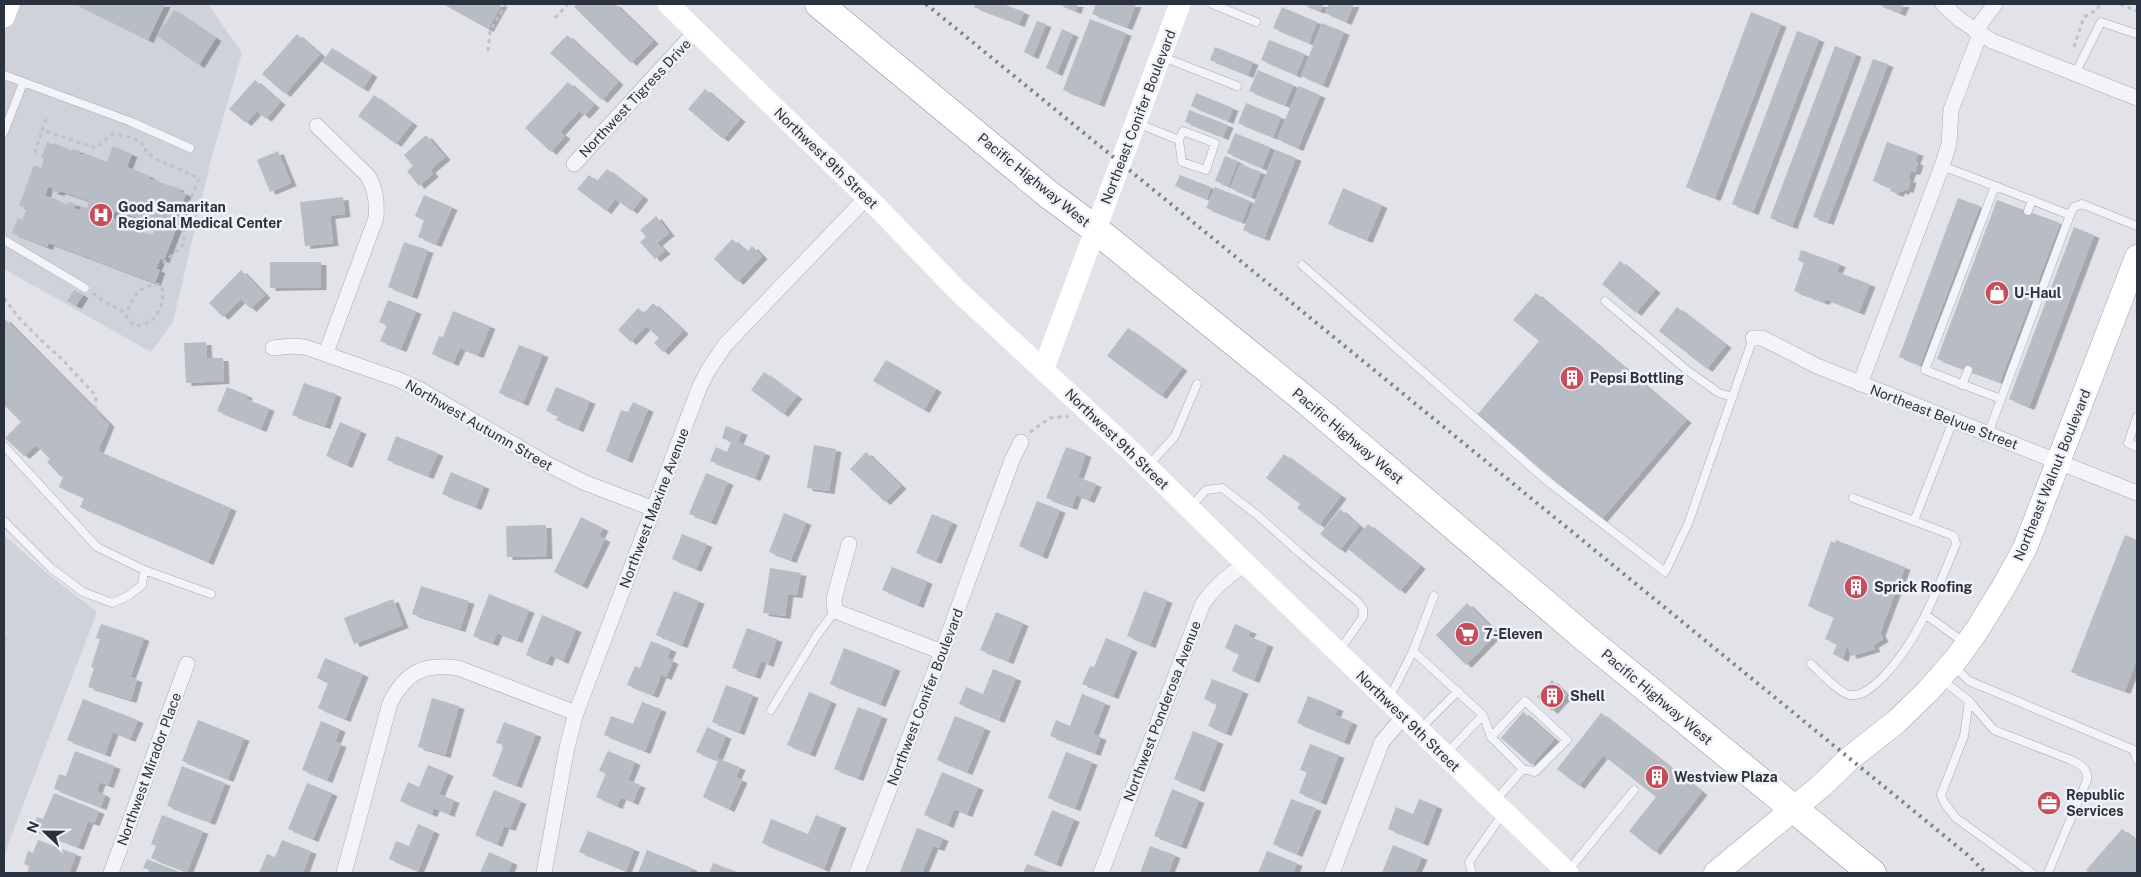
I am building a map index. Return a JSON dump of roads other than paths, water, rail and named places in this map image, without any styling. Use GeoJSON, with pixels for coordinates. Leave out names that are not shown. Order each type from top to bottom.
{"type":"FeatureCollection","features":[{"type":"Feature","properties":{"kind":"highway","name":"Pacific Highway West"},"geometry":{"type":"LineString","coordinates":[[820,4],[1048,194],[1308,402],[1589,641],[1872,873]]}},
{"type":"Feature","properties":{"kind":"main road","name":"Northeast Walnut Boulevard"},"geometry":{"type":"LineString","coordinates":[[1716,873],[1792,808],[1821,786],[1849,759],[1896,722],[1946,671],[1966,644],[2003,588],[2025,548],[2137,257]]}},
{"type":"Feature","properties":{"kind":"street"},"geometry":{"type":"LineString","coordinates":[[4,17],[9,4]]}},
{"type":"Feature","properties":{"kind":"street","name":"Northwest 9th Street"},"geometry":{"type":"LineString","coordinates":[[668,4],[867,197],[956,290],[1147,467],[1444,756],[1568,873]]}},
{"type":"Feature","properties":{"kind":"street","name":"Northeast Conifer Boulevard"},"geometry":{"type":"LineString","coordinates":[[1043,370],[1180,4]]}},
{"type":"Feature","properties":{"kind":"street"},"geometry":{"type":"LineString","coordinates":[[1944,4],[1977,32],[1992,41],[2137,98]]}},
{"type":"Feature","properties":{"kind":"street"},"geometry":{"type":"LineString","coordinates":[[1860,384],[1950,144],[1951,110],[1977,32],[1995,4]]}},
{"type":"Feature","properties":{"kind":"street","name":"Northwest Tigress Drive"},"geometry":{"type":"LineString","coordinates":[[574,164],[696,31]]}},
{"type":"Feature","properties":{"kind":"street"},"geometry":{"type":"LineString","coordinates":[[317,126],[368,176],[377,202],[376,218],[326,353]]}},
{"type":"Feature","properties":{"kind":"street","name":"Northwest Maxine Avenue"},"geometry":{"type":"LineString","coordinates":[[544,873],[567,747],[576,713],[700,386],[725,345],[867,197]]}},
{"type":"Feature","properties":{"kind":"street","name":"Northeast Belvue Street"},"geometry":{"type":"LineString","coordinates":[[1754,338],[1762,338],[1817,366],[1860,384],[2137,493]]}},
{"type":"Feature","properties":{"kind":"street","name":"Northwest Autumn Street"},"geometry":{"type":"LineString","coordinates":[[273,348],[305,346],[412,386],[549,465],[583,482],[654,509]]}},
{"type":"Feature","properties":{"kind":"street","name":"Northwest Conifer Boulevard"},"geometry":{"type":"LineString","coordinates":[[857,873],[942,652],[1012,460],[1021,442]]}},
{"type":"Feature","properties":{"kind":"street"},"geometry":{"type":"LineString","coordinates":[[850,544],[834,599],[835,611],[942,652]]}},
{"type":"Feature","properties":{"kind":"street","name":"Northwest Ponderosa Avenue"},"geometry":{"type":"LineString","coordinates":[[1101,873],[1203,603],[1211,591],[1225,577],[1246,564]]}},
{"type":"Feature","properties":{"kind":"street","name":"Northwest Mirador Place"},"geometry":{"type":"LineString","coordinates":[[111,873],[187,664]]}},
{"type":"Feature","properties":{"kind":"street"},"geometry":{"type":"LineString","coordinates":[[344,873],[390,703],[397,688],[409,676],[424,668],[441,666],[458,668],[576,713]]}},
{"type":"Feature","properties":{"kind":"street"},"geometry":{"type":"LineString","coordinates":[[1332,873],[1382,742],[1411,723]]}},
{"type":"Feature","properties":{"kind":"lane"},"geometry":{"type":"LineString","coordinates":[[1212,4],[1256,22]]}},
{"type":"Feature","properties":{"kind":"lane"},"geometry":{"type":"LineString","coordinates":[[2075,74],[2101,22],[2137,34]]}},
{"type":"Feature","properties":{"kind":"lane"},"geometry":{"type":"LineString","coordinates":[[1161,56],[1237,86]]}},
{"type":"Feature","properties":{"kind":"lane"},"geometry":{"type":"LineString","coordinates":[[4,75],[129,121],[190,148]]}},
{"type":"Feature","properties":{"kind":"lane"},"geometry":{"type":"LineString","coordinates":[[4,132],[23,83]]}},
{"type":"Feature","properties":{"kind":"lane"},"geometry":{"type":"LineString","coordinates":[[1137,123],[1180,140]]}},
{"type":"Feature","properties":{"kind":"lane"},"geometry":{"type":"LineString","coordinates":[[1183,131],[1215,143],[1206,170],[1182,162],[1180,140],[1183,131]]}},
{"type":"Feature","properties":{"kind":"lane"},"geometry":{"type":"LineString","coordinates":[[1942,166],[2070,215]]}},
{"type":"Feature","properties":{"kind":"lane"},"geometry":{"type":"LineString","coordinates":[[1995,186],[1925,370],[2001,399]]}},
{"type":"Feature","properties":{"kind":"lane"},"geometry":{"type":"LineString","coordinates":[[2028,211],[2032,200]]}},
{"type":"Feature","properties":{"kind":"lane"},"geometry":{"type":"LineString","coordinates":[[1988,434],[2074,207],[2082,204],[2137,226]]}},
{"type":"Feature","properties":{"kind":"lane"},"geometry":{"type":"LineString","coordinates":[[4,240],[85,288]]}},
{"type":"Feature","properties":{"kind":"lane"},"geometry":{"type":"LineString","coordinates":[[1302,266],[1546,480],[1665,572],[1688,524],[1754,338]]}},
{"type":"Feature","properties":{"kind":"lane"},"geometry":{"type":"LineString","coordinates":[[1605,302],[1688,371],[1719,393],[1733,397]]}},
{"type":"Feature","properties":{"kind":"lane"},"geometry":{"type":"LineString","coordinates":[[1962,384],[1968,370]]}},
{"type":"Feature","properties":{"kind":"lane"},"geometry":{"type":"LineString","coordinates":[[1147,467],[1175,436],[1197,384]]}},
{"type":"Feature","properties":{"kind":"lane"},"geometry":{"type":"LineString","coordinates":[[2137,417],[2128,443],[2137,447]]}},
{"type":"Feature","properties":{"kind":"lane"},"geometry":{"type":"LineString","coordinates":[[1914,521],[1953,421]]}},
{"type":"Feature","properties":{"kind":"lane"},"geometry":{"type":"LineString","coordinates":[[4,446],[96,547],[144,570],[210,594]]}},
{"type":"Feature","properties":{"kind":"lane"},"geometry":{"type":"LineString","coordinates":[[1189,509],[1206,490],[1222,488],[1256,514],[1300,554],[1358,602],[1363,609],[1363,617],[1338,653]]}},
{"type":"Feature","properties":{"kind":"lane"},"geometry":{"type":"LineString","coordinates":[[1811,664],[1846,694],[1859,695],[1875,685],[1899,660],[1926,615],[1956,539],[1954,536],[1853,498]]}},
{"type":"Feature","properties":{"kind":"lane"},"geometry":{"type":"LineString","coordinates":[[4,521],[59,574],[83,592],[112,603],[128,596],[142,585],[144,570]]}},
{"type":"Feature","properties":{"kind":"lane"},"geometry":{"type":"LineString","coordinates":[[1388,701],[1413,651],[1434,596]]}},
{"type":"Feature","properties":{"kind":"lane"},"geometry":{"type":"LineString","coordinates":[[771,710],[817,635],[835,611]]}},
{"type":"Feature","properties":{"kind":"lane"},"geometry":{"type":"LineString","coordinates":[[1926,615],[1966,644]]}},
{"type":"Feature","properties":{"kind":"lane"},"geometry":{"type":"LineString","coordinates":[[1413,651],[1483,715],[1490,737],[1523,769],[1535,772],[1568,740],[1525,701],[1490,737]]}},
{"type":"Feature","properties":{"kind":"lane"},"geometry":{"type":"LineString","coordinates":[[1946,671],[1994,730],[2070,760],[2081,765],[2087,771],[2087,780],[2048,873]]}},
{"type":"Feature","properties":{"kind":"lane"},"geometry":{"type":"LineString","coordinates":[[1946,671],[2136,749],[2137,760]]}},
{"type":"Feature","properties":{"kind":"lane"},"geometry":{"type":"LineString","coordinates":[[1411,723],[1458,691]]}},
{"type":"Feature","properties":{"kind":"lane"},"geometry":{"type":"LineString","coordinates":[[1969,701],[1964,736],[1941,795],[1945,804],[1956,818],[2032,873]]}},
{"type":"Feature","properties":{"kind":"lane"},"geometry":{"type":"LineString","coordinates":[[1444,756],[1483,715]]}},
{"type":"Feature","properties":{"kind":"lane"},"geometry":{"type":"LineString","coordinates":[[1472,873],[1469,862],[1523,769]]}},
{"type":"Feature","properties":{"kind":"lane"},"geometry":{"type":"LineString","coordinates":[[1568,873],[1634,790]]}},
{"type":"Feature","properties":{"kind":"railway"},"geometry":{"type":"LineString","coordinates":[[926,4],[1969,856],[1986,873]]}},
{"type":"Feature","properties":{"kind":"place","name":"Good Samaritan Regional Medical Center"},"geometry":{"type":"Point","coordinates":[101,215]}},
{"type":"Feature","properties":{"kind":"place","name":"U-Haul"},"geometry":{"type":"Point","coordinates":[1997,293]}},
{"type":"Feature","properties":{"kind":"place","name":"Pepsi Bottling"},"geometry":{"type":"Point","coordinates":[1572,378]}},
{"type":"Feature","properties":{"kind":"place","name":"Sprick Roofing"},"geometry":{"type":"Point","coordinates":[1856,587]}},
{"type":"Feature","properties":{"kind":"place","name":"7-Eleven"},"geometry":{"type":"Point","coordinates":[1467,634]}},
{"type":"Feature","properties":{"kind":"place","name":"Shell"},"geometry":{"type":"Point","coordinates":[1552,696]}},
{"type":"Feature","properties":{"kind":"place","name":"Westview Plaza"},"geometry":{"type":"Point","coordinates":[1657,777]}},
{"type":"Feature","properties":{"kind":"place","name":"Republic Services"},"geometry":{"type":"Point","coordinates":[2049,803]}}]}
